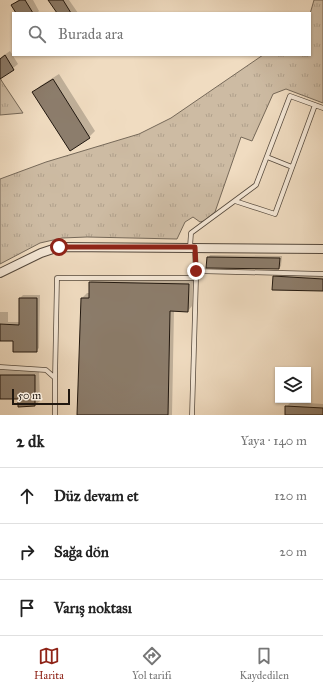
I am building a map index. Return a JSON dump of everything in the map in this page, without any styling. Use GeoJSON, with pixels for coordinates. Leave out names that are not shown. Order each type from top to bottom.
{"type":"FeatureCollection","features":[{"type":"Feature","properties":{"kind":"street"},"geometry":{"type":"LineString","coordinates":[[0,273],[41,253],[59,247],[323,249]]}},
{"type":"Feature","properties":{"kind":"lane"},"geometry":{"type":"LineString","coordinates":[[192,415],[196,271],[191,233],[256,185],[290,96],[323,108]]}},
{"type":"Feature","properties":{"kind":"lane"},"geometry":{"type":"LineString","coordinates":[[235,201],[275,214],[315,105]]}},
{"type":"Feature","properties":{"kind":"lane"},"geometry":{"type":"LineString","coordinates":[[267,157],[292,167]]}},
{"type":"Feature","properties":{"kind":"lane"},"geometry":{"type":"LineString","coordinates":[[196,271],[323,274]]}},
{"type":"Feature","properties":{"kind":"lane"},"geometry":{"type":"LineString","coordinates":[[55,415],[57,278],[196,278]]}},
{"type":"Feature","properties":{"kind":"lane"},"geometry":{"type":"LineString","coordinates":[[0,367],[46,370],[56,378]]}},
{"type":"Feature","properties":{"kind":"green space"},"geometry":{"type":"Polygon","coordinates":[[[314,0],[323,0],[323,103],[286,89],[273,94],[252,141],[241,137],[215,212],[204,221],[200,222],[193,217],[185,222],[177,239],[87,237],[62,238],[40,243],[0,264],[0,179],[46,162],[139,134],[171,118],[262,56],[311,56],[311,12],[314,0]]]}},
{"type":"Feature","properties":{"kind":"green space"},"geometry":{"type":"Polygon","coordinates":[[[0,78],[3,83],[23,113],[0,115],[0,78]]]}},
{"type":"Feature","properties":{"kind":"building"},"geometry":{"type":"Polygon","coordinates":[[[20,0],[25,0],[32,12],[15,12],[11,5],[20,0]]]}},
{"type":"Feature","properties":{"kind":"building"},"geometry":{"type":"Polygon","coordinates":[[[48,0],[63,0],[70,12],[56,12],[48,0]]]}},
{"type":"Feature","properties":{"kind":"building"},"geometry":{"type":"Polygon","coordinates":[[[5,55],[14,70],[0,79],[0,59],[5,55]]]}},
{"type":"Feature","properties":{"kind":"building"},"geometry":{"type":"Polygon","coordinates":[[[53,79],[90,138],[70,151],[32,92],[53,79]]]}},
{"type":"Feature","properties":{"kind":"building"},"geometry":{"type":"Polygon","coordinates":[[[207,257],[280,258],[279,269],[206,268],[207,257]]]}},
{"type":"Feature","properties":{"kind":"building"},"geometry":{"type":"Polygon","coordinates":[[[273,276],[323,279],[323,291],[272,290],[273,276]]]}},
{"type":"Feature","properties":{"kind":"building"},"geometry":{"type":"Polygon","coordinates":[[[89,282],[189,284],[188,312],[170,311],[168,415],[77,415],[81,298],[89,298],[89,282]]]}},
{"type":"Feature","properties":{"kind":"building"},"geometry":{"type":"Polygon","coordinates":[[[19,298],[37,298],[37,352],[13,352],[13,341],[0,341],[0,324],[19,325],[19,298]]]}},
{"type":"Feature","properties":{"kind":"building"},"geometry":{"type":"Polygon","coordinates":[[[0,375],[35,375],[35,406],[18,407],[18,399],[0,399],[0,375]]]}},
{"type":"Feature","properties":{"kind":"building"},"geometry":{"type":"Polygon","coordinates":[[[285,406],[323,408],[323,415],[285,415],[285,406]]]}},
{"type":"Feature","properties":{"kind":"route"},"geometry":{"type":"LineString","coordinates":[[59,247],[195,247],[196,271]]}}]}
